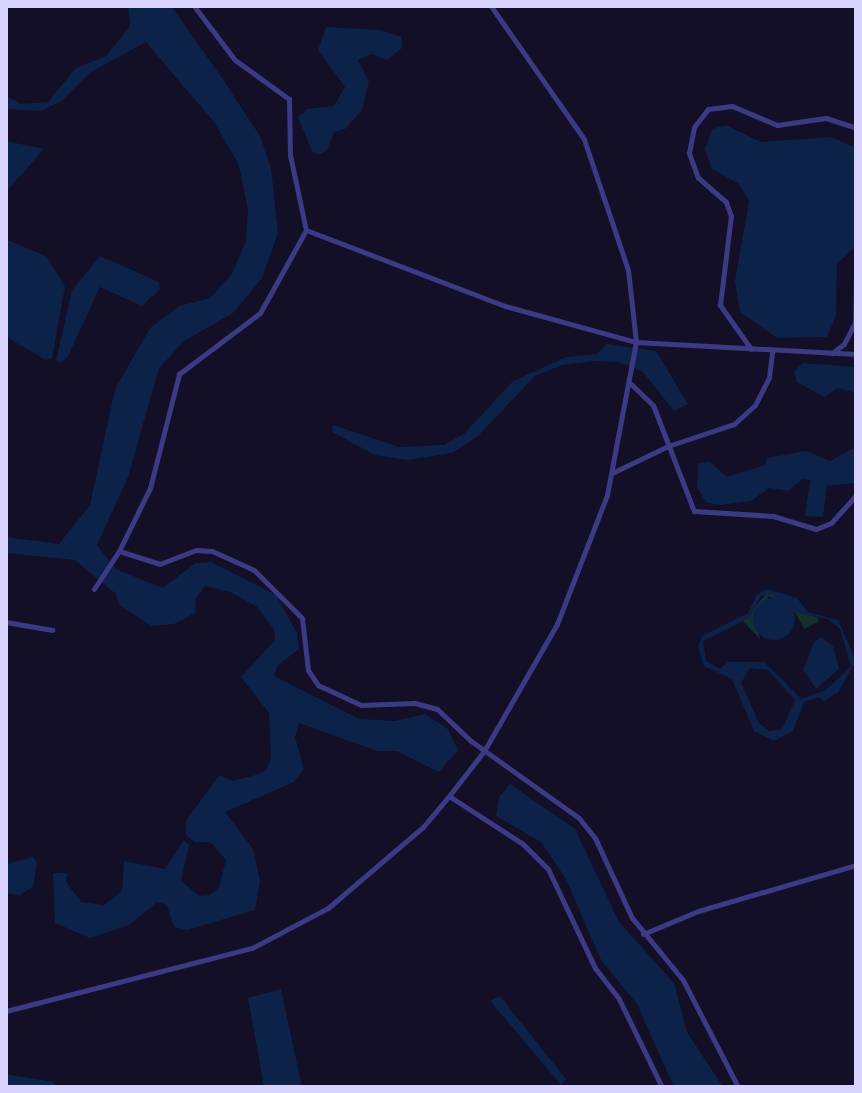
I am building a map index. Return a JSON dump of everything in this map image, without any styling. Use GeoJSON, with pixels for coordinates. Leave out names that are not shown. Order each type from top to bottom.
{"type":"FeatureCollection","features":[{"type":"Feature","properties":{"kind":"street"},"geometry":{"type":"LineString","coordinates":[[94,589],[119,551],[150,488],[179,374],[260,313],[306,230],[290,155],[289,99],[235,60],[194,6]]}},
{"type":"Feature","properties":{"kind":"street"},"geometry":{"type":"LineString","coordinates":[[6,1011],[252,948],[328,908],[423,827],[484,751],[575,585],[613,472],[630,383],[636,342],[628,270],[584,139],[491,6]]}},
{"type":"Feature","properties":{"kind":"street"},"geometry":{"type":"LineString","coordinates":[[751,349],[720,305],[731,216],[726,202],[698,178],[689,153],[694,127],[708,109],[732,106],[777,125],[826,118],[856,128]]}},
{"type":"Feature","properties":{"kind":"street"},"geometry":{"type":"LineString","coordinates":[[306,230],[505,306],[636,342],[856,354]]}},
{"type":"Feature","properties":{"kind":"street"},"geometry":{"type":"LineString","coordinates":[[831,353],[844,344],[855,322],[856,275]]}},
{"type":"Feature","properties":{"kind":"street"},"geometry":{"type":"LineString","coordinates":[[613,472],[668,446],[734,424],[755,405],[769,377],[772,351]]}},
{"type":"Feature","properties":{"kind":"street"},"geometry":{"type":"LineString","coordinates":[[630,383],[653,405],[694,511],[773,516],[816,529],[831,523],[856,495]]}},
{"type":"Feature","properties":{"kind":"street"},"geometry":{"type":"LineString","coordinates":[[119,551],[160,564],[196,550],[212,551],[254,570],[302,618],[308,670],[318,685],[361,705],[414,703],[437,709],[484,751],[579,818],[595,838],[643,934],[679,972],[738,1087]]}},
{"type":"Feature","properties":{"kind":"street"},"geometry":{"type":"LineString","coordinates":[[6,622],[52,630]]}},
{"type":"Feature","properties":{"kind":"street"},"geometry":{"type":"LineString","coordinates":[[449,796],[523,844],[548,869],[590,958],[619,999],[662,1087]]}},
{"type":"Feature","properties":{"kind":"street"},"geometry":{"type":"LineString","coordinates":[[643,934],[698,911],[856,865]]}},
{"type":"Feature","properties":{"kind":"green space"},"geometry":{"type":"Polygon","coordinates":[[[767,593],[780,596],[794,610],[819,618],[818,622],[804,629],[795,612],[769,596],[754,618],[760,639],[743,621],[767,593]]]}},
{"type":"Feature","properties":{"kind":"water"},"geometry":{"type":"Polygon","coordinates":[[[128,6],[171,6],[220,75],[260,136],[271,168],[278,233],[262,278],[233,313],[184,341],[159,368],[128,477],[97,545],[116,569],[162,588],[196,563],[211,562],[276,595],[297,633],[299,649],[277,666],[274,676],[359,719],[395,721],[425,714],[447,728],[458,750],[439,772],[397,751],[377,751],[299,723],[295,737],[304,769],[294,782],[225,812],[253,849],[260,881],[255,910],[187,930],[174,927],[167,905],[157,902],[129,925],[90,938],[55,923],[53,873],[67,873],[66,882],[81,902],[104,905],[122,891],[124,861],[165,869],[184,840],[189,845],[181,881],[199,896],[210,895],[219,887],[226,860],[210,842],[194,842],[185,834],[186,821],[219,775],[232,781],[253,776],[265,771],[271,759],[269,713],[241,677],[275,640],[274,629],[256,606],[230,592],[205,586],[196,598],[195,613],[174,624],[152,626],[119,605],[116,594],[75,560],[6,553],[6,537],[59,544],[90,505],[115,389],[150,328],[179,306],[210,298],[232,274],[246,241],[248,210],[239,165],[214,122],[146,42],[91,72],[62,101],[41,111],[6,109],[6,96],[21,104],[48,102],[76,68],[106,56],[130,26],[128,6]]]}},
{"type":"Feature","properties":{"kind":"water"},"geometry":{"type":"Polygon","coordinates":[[[326,27],[381,30],[401,37],[402,48],[387,60],[372,54],[358,60],[369,82],[362,110],[345,129],[334,132],[327,150],[319,155],[312,151],[298,117],[307,109],[334,106],[345,87],[318,50],[326,27]]]}},
{"type":"Feature","properties":{"kind":"water"},"geometry":{"type":"Polygon","coordinates":[[[726,125],[761,142],[831,137],[856,148],[856,246],[837,264],[836,316],[827,337],[777,338],[740,312],[735,281],[749,201],[738,183],[712,169],[705,149],[712,129],[726,125]]]}},
{"type":"Feature","properties":{"kind":"water"},"geometry":{"type":"Polygon","coordinates":[[[6,141],[44,149],[6,192],[6,141]]]}},
{"type":"Feature","properties":{"kind":"water"},"geometry":{"type":"Polygon","coordinates":[[[6,239],[47,257],[65,287],[52,358],[46,360],[6,337],[6,239]]]}},
{"type":"Feature","properties":{"kind":"water"},"geometry":{"type":"Polygon","coordinates":[[[100,256],[159,282],[160,289],[142,306],[100,287],[68,356],[62,363],[56,361],[72,290],[100,256]]]}},
{"type":"Feature","properties":{"kind":"water"},"geometry":{"type":"Polygon","coordinates":[[[607,344],[656,351],[688,404],[674,411],[643,372],[619,362],[595,361],[562,365],[535,376],[478,436],[452,453],[407,460],[375,455],[332,432],[333,425],[399,447],[444,445],[464,434],[513,381],[566,357],[596,354],[607,344]]]}},
{"type":"Feature","properties":{"kind":"water"},"geometry":{"type":"Polygon","coordinates":[[[803,363],[856,367],[856,393],[838,388],[824,397],[797,382],[794,371],[803,363]]]}},
{"type":"Feature","properties":{"kind":"water"},"geometry":{"type":"Polygon","coordinates":[[[856,447],[856,483],[827,486],[823,517],[805,516],[810,480],[802,479],[789,491],[769,488],[751,501],[721,505],[707,503],[697,488],[698,463],[710,462],[727,477],[765,465],[767,458],[806,451],[830,461],[856,447]]]}},
{"type":"Feature","properties":{"kind":"water"},"geometry":{"type":"Polygon","coordinates":[[[767,589],[797,598],[808,612],[838,620],[856,661],[838,692],[824,701],[819,697],[804,702],[793,731],[774,741],[754,731],[732,679],[704,666],[698,647],[702,636],[748,613],[757,594],[767,589]],[[770,593],[761,596],[749,618],[703,641],[706,661],[720,669],[728,662],[764,662],[801,699],[826,690],[851,666],[840,629],[828,619],[799,613],[770,593]],[[750,668],[741,683],[759,723],[769,731],[782,729],[795,700],[768,670],[750,668]]]}},
{"type":"Feature","properties":{"kind":"water"},"geometry":{"type":"Polygon","coordinates":[[[774,598],[789,604],[795,619],[789,634],[774,640],[759,634],[753,619],[759,604],[774,598]]]}},
{"type":"Feature","properties":{"kind":"water"},"geometry":{"type":"Polygon","coordinates":[[[821,637],[833,646],[839,669],[816,689],[803,670],[814,642],[821,637]]]}},
{"type":"Feature","properties":{"kind":"water"},"geometry":{"type":"Polygon","coordinates":[[[510,784],[575,829],[619,922],[674,983],[687,1032],[723,1087],[674,1087],[637,1004],[601,960],[566,879],[541,842],[496,816],[499,797],[510,784]]]}},
{"type":"Feature","properties":{"kind":"water"},"geometry":{"type":"Polygon","coordinates":[[[33,857],[37,862],[33,887],[20,895],[6,893],[6,864],[33,857]]]}},
{"type":"Feature","properties":{"kind":"water"},"geometry":{"type":"Polygon","coordinates":[[[281,989],[302,1087],[264,1087],[248,998],[281,989]]]}},
{"type":"Feature","properties":{"kind":"water"},"geometry":{"type":"Polygon","coordinates":[[[500,996],[566,1079],[561,1085],[490,1001],[500,996]]]}},
{"type":"Feature","properties":{"kind":"water"},"geometry":{"type":"Polygon","coordinates":[[[6,1074],[54,1082],[56,1087],[6,1087],[6,1074]]]}}]}
